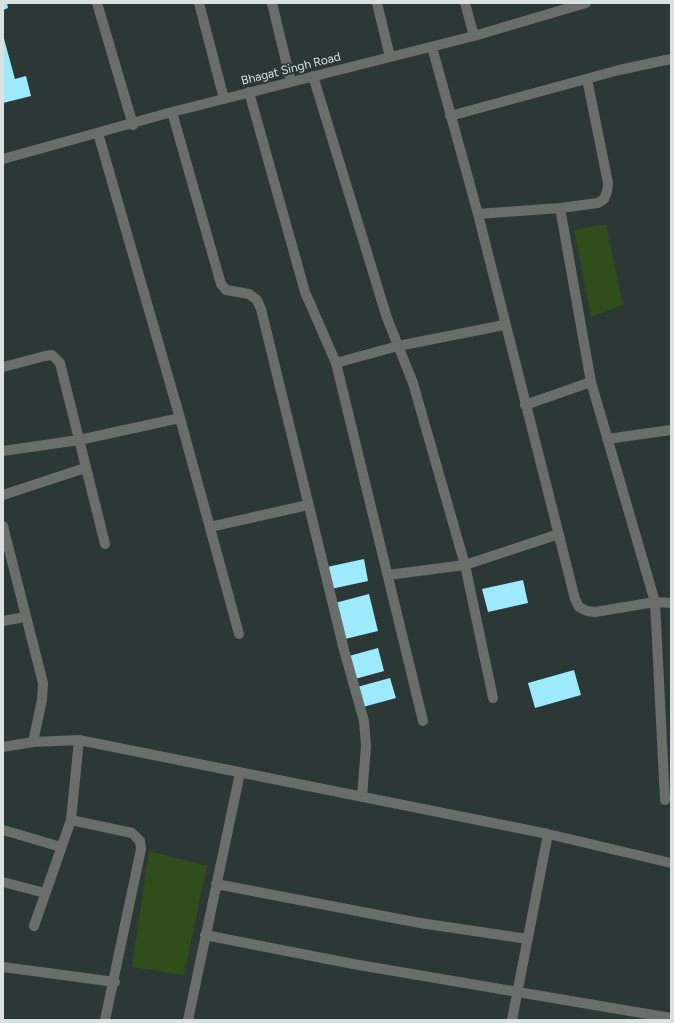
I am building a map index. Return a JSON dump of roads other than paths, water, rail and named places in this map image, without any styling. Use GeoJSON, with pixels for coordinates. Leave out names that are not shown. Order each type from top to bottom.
{"type":"FeatureCollection","features":[{"type":"Feature","properties":{"kind":"street"},"geometry":{"type":"LineString","coordinates":[[97,3],[133,125]]}},
{"type":"Feature","properties":{"kind":"street"},"geometry":{"type":"LineString","coordinates":[[200,3],[224,99]]}},
{"type":"Feature","properties":{"kind":"street"},"geometry":{"type":"LineString","coordinates":[[272,3],[291,82]]}},
{"type":"Feature","properties":{"kind":"street"},"geometry":{"type":"LineString","coordinates":[[377,3],[390,57]]}},
{"type":"Feature","properties":{"kind":"street"},"geometry":{"type":"LineString","coordinates":[[465,3],[474,36]]}},
{"type":"Feature","properties":{"kind":"street","name":"Bhagat Singh Road"},"geometry":{"type":"LineString","coordinates":[[3,159],[133,125],[172,112],[474,36],[559,7],[586,3]]}},
{"type":"Feature","properties":{"kind":"street"},"geometry":{"type":"LineString","coordinates":[[432,47],[478,214],[504,324],[575,599],[579,607],[587,611],[595,612],[655,602],[671,603]]}},
{"type":"Feature","properties":{"kind":"street"},"geometry":{"type":"LineString","coordinates":[[450,116],[587,79],[671,59]]}},
{"type":"Feature","properties":{"kind":"street"},"geometry":{"type":"LineString","coordinates":[[314,76],[387,318],[414,383],[465,565],[493,698]]}},
{"type":"Feature","properties":{"kind":"street"},"geometry":{"type":"LineString","coordinates":[[478,214],[560,208],[598,203],[604,199],[607,192],[608,183],[587,79]]}},
{"type":"Feature","properties":{"kind":"street"},"geometry":{"type":"LineString","coordinates":[[249,92],[305,292],[336,363],[423,721]]}},
{"type":"Feature","properties":{"kind":"street"},"geometry":{"type":"LineString","coordinates":[[172,112],[221,284],[226,290],[250,294],[257,300],[260,309],[308,505],[364,721],[366,746],[362,797]]}},
{"type":"Feature","properties":{"kind":"street"},"geometry":{"type":"LineString","coordinates":[[98,133],[180,418],[239,634]]}},
{"type":"Feature","properties":{"kind":"street"},"geometry":{"type":"LineString","coordinates":[[560,208],[591,382],[655,602],[665,800]]}},
{"type":"Feature","properties":{"kind":"street"},"geometry":{"type":"LineString","coordinates":[[336,363],[398,346],[504,324]]}},
{"type":"Feature","properties":{"kind":"street"},"geometry":{"type":"LineString","coordinates":[[3,367],[45,356],[52,356],[60,363],[105,544]]}},
{"type":"Feature","properties":{"kind":"street"},"geometry":{"type":"LineString","coordinates":[[525,405],[591,382]]}},
{"type":"Feature","properties":{"kind":"street"},"geometry":{"type":"LineString","coordinates":[[3,451],[79,440],[180,418]]}},
{"type":"Feature","properties":{"kind":"street"},"geometry":{"type":"LineString","coordinates":[[607,439],[671,430]]}},
{"type":"Feature","properties":{"kind":"street"},"geometry":{"type":"LineString","coordinates":[[3,495],[85,468]]}},
{"type":"Feature","properties":{"kind":"street"},"geometry":{"type":"LineString","coordinates":[[210,527],[308,505]]}},
{"type":"Feature","properties":{"kind":"street"},"geometry":{"type":"LineString","coordinates":[[3,526],[43,683],[42,700],[33,742]]}},
{"type":"Feature","properties":{"kind":"street"},"geometry":{"type":"LineString","coordinates":[[388,575],[465,565],[559,534]]}},
{"type":"Feature","properties":{"kind":"street"},"geometry":{"type":"LineString","coordinates":[[3,621],[25,617]]}},
{"type":"Feature","properties":{"kind":"street"},"geometry":{"type":"LineString","coordinates":[[34,926],[71,820],[79,740]]}},
{"type":"Feature","properties":{"kind":"street"},"geometry":{"type":"LineString","coordinates":[[3,748],[33,742],[79,740],[548,834],[671,863]]}},
{"type":"Feature","properties":{"kind":"street"},"geometry":{"type":"LineString","coordinates":[[188,1020],[240,773]]}},
{"type":"Feature","properties":{"kind":"street"},"geometry":{"type":"LineString","coordinates":[[71,820],[132,833],[140,841],[141,848],[115,982],[105,1020]]}},
{"type":"Feature","properties":{"kind":"street"},"geometry":{"type":"LineString","coordinates":[[3,830],[61,847]]}},
{"type":"Feature","properties":{"kind":"street"},"geometry":{"type":"LineString","coordinates":[[512,1020],[548,834]]}},
{"type":"Feature","properties":{"kind":"street"},"geometry":{"type":"LineString","coordinates":[[3,882],[45,893]]}},
{"type":"Feature","properties":{"kind":"street"},"geometry":{"type":"LineString","coordinates":[[216,884],[420,923],[528,939]]}},
{"type":"Feature","properties":{"kind":"street"},"geometry":{"type":"LineString","coordinates":[[205,935],[634,1016],[671,1018]]}},
{"type":"Feature","properties":{"kind":"street"},"geometry":{"type":"LineString","coordinates":[[3,967],[115,982]]}}]}
